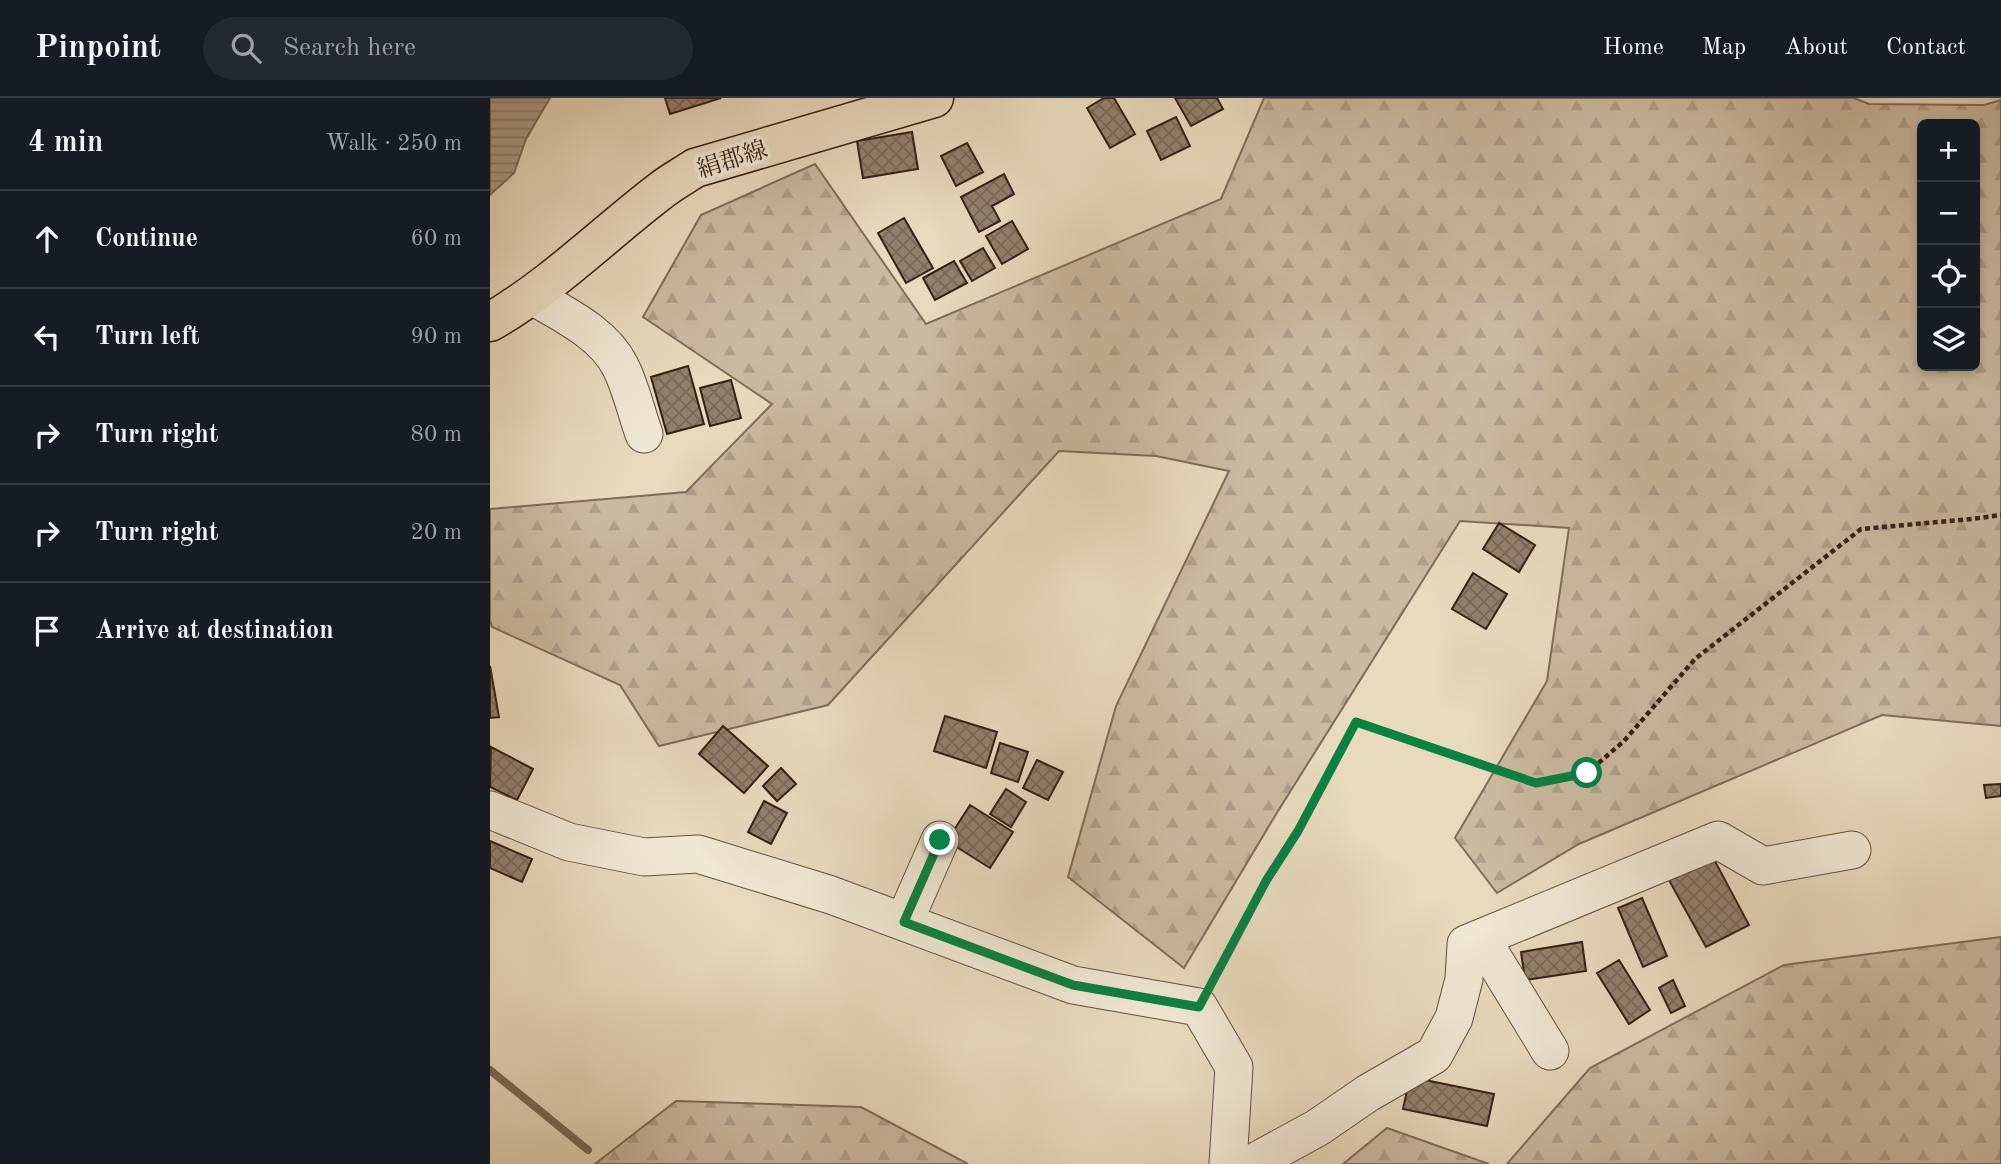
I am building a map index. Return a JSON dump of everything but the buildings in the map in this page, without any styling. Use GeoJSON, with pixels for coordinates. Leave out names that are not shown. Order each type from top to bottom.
{"type":"FeatureCollection","features":[{"type":"Feature","properties":{"kind":"main road","name":"絹郡線"},"geometry":{"type":"LineString","coordinates":[[519,303],[661,190],[695,168],[934,98]]}},
{"type":"Feature","properties":{"kind":"street"},"geometry":{"type":"LineString","coordinates":[[519,303],[590,331],[611,353],[620,366],[644,434]]}},
{"type":"Feature","properties":{"kind":"street"},"geometry":{"type":"LineString","coordinates":[[490,810],[569,842],[644,857],[698,854],[831,895],[1073,985],[1199,1007],[1234,1067],[1228,1164]]}},
{"type":"Feature","properties":{"kind":"street"},"geometry":{"type":"LineString","coordinates":[[904,922],[940,840]]}},
{"type":"Feature","properties":{"kind":"street"},"geometry":{"type":"LineString","coordinates":[[1251,1164],[1317,1128],[1367,1093],[1434,1055],[1454,1018],[1464,978],[1466,944],[1718,840],[1763,866],[1852,850]]}},
{"type":"Feature","properties":{"kind":"street"},"geometry":{"type":"LineString","coordinates":[[1481,938],[1550,1051]]}},
{"type":"Feature","properties":{"kind":"path"},"geometry":{"type":"LineString","coordinates":[[1199,1007],[1266,881],[1298,831],[1356,722],[1536,783],[1587,773],[1623,741],[1695,659],[1861,529],[2001,515]]}},
{"type":"Feature","properties":{"kind":"green space"},"geometry":{"type":"Polygon","coordinates":[[[1264,98],[1854,98],[1869,104],[1984,105],[2001,100],[2001,726],[1882,715],[1579,844],[1497,893],[1455,838],[1547,681],[1569,528],[1460,521],[1278,811],[1184,968],[1068,877],[1116,706],[1229,471],[1156,456],[1059,451],[828,705],[659,746],[620,685],[492,627],[490,509],[686,492],[772,404],[643,317],[701,215],[815,164],[926,324],[1221,199],[1264,98]]]}},
{"type":"Feature","properties":{"kind":"green space"},"geometry":{"type":"Polygon","coordinates":[[[2001,937],[2001,1164],[1507,1164],[1590,1068],[1784,965],[2001,937]]]}},
{"type":"Feature","properties":{"kind":"green space"},"geometry":{"type":"Polygon","coordinates":[[[676,1101],[861,1107],[968,1164],[595,1164],[676,1101]]]}},
{"type":"Feature","properties":{"kind":"green space"},"geometry":{"type":"Polygon","coordinates":[[[1387,1128],[1489,1164],[1343,1164],[1387,1128]]]}},
{"type":"Feature","properties":{"kind":"shaded area"},"geometry":{"type":"Polygon","coordinates":[[[490,98],[550,98],[526,139],[514,173],[490,195],[490,98]]]}},
{"type":"Feature","properties":{"kind":"waterway"},"geometry":{"type":"LineString","coordinates":[[490,1070],[588,1150]]}},
{"type":"Feature","properties":{"kind":"route"},"geometry":{"type":"LineString","coordinates":[[940,840],[904,922],[1073,985],[1199,1007],[1266,881],[1298,831],[1356,722],[1536,783],[1587,773]]}}]}
